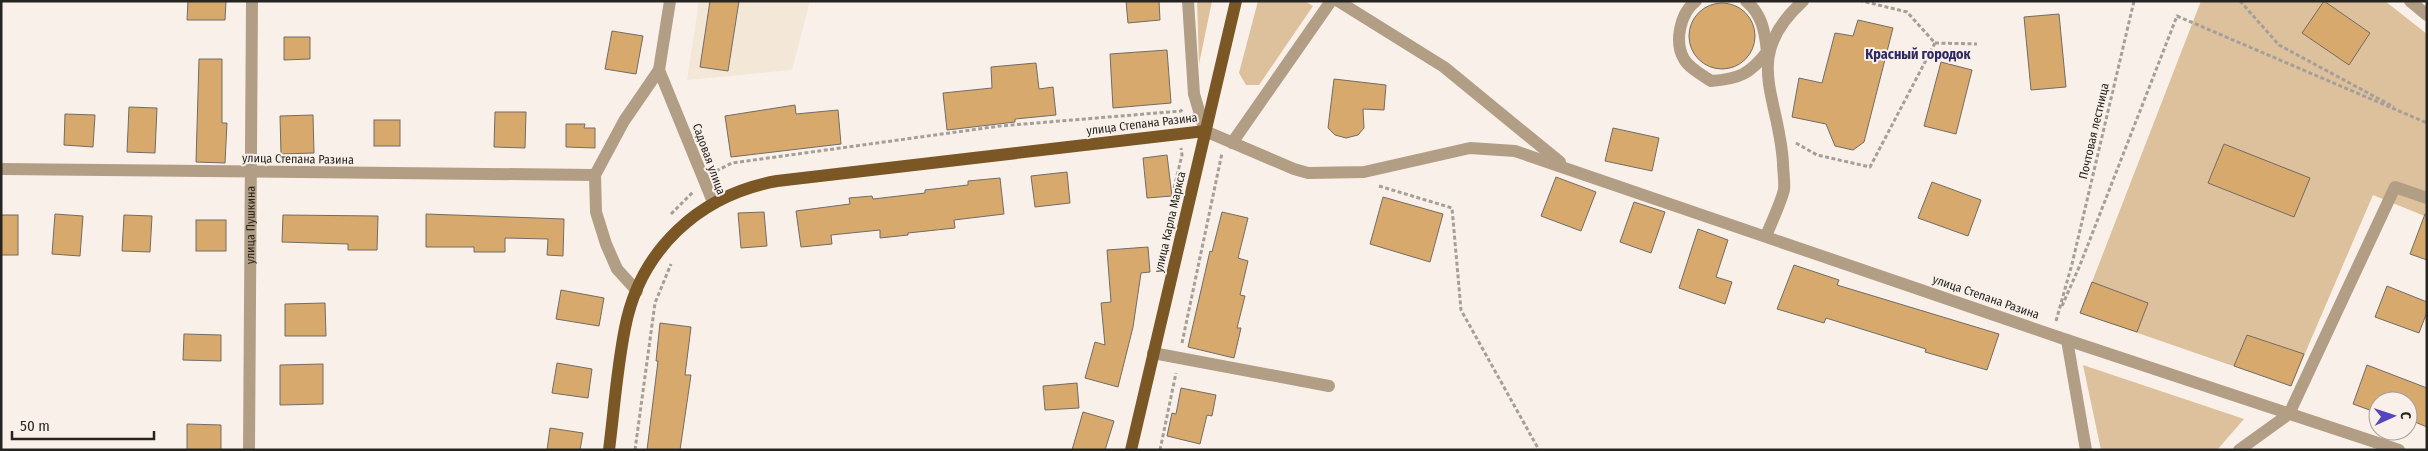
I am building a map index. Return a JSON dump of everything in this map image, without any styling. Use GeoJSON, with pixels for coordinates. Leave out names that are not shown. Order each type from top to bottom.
{"type":"FeatureCollection","features":[{"type":"Feature","properties":{"kind":"main road","name":"улица Карла Маркса"},"geometry":{"type":"LineString","coordinates":[[1131,450],[1236,1]]}},
{"type":"Feature","properties":{"kind":"main road","name":"улица Степана Разина"},"geometry":{"type":"LineString","coordinates":[[713,202],[744,189],[777,181],[1205,131]]}},
{"type":"Feature","properties":{"kind":"main road","name":"Садовая улица"},"geometry":{"type":"LineString","coordinates":[[609,450],[625,328],[637,291],[653,261],[674,234],[713,202]]}},
{"type":"Feature","properties":{"kind":"street","name":"улица Пушкина"},"geometry":{"type":"LineString","coordinates":[[250,450],[252,1]]}},
{"type":"Feature","properties":{"kind":"street"},"geometry":{"type":"LineString","coordinates":[[637,291],[618,269],[606,244],[596,212],[596,175],[624,121],[659,70],[670,1]]}},
{"type":"Feature","properties":{"kind":"street"},"geometry":{"type":"LineString","coordinates":[[1188,1],[1194,94],[1205,131]]}},
{"type":"Feature","properties":{"kind":"street"},"geometry":{"type":"LineString","coordinates":[[1231,148],[1331,1]]}},
{"type":"Feature","properties":{"kind":"street","name":"улица Степана Разина"},"geometry":{"type":"LineString","coordinates":[[1338,1],[1444,67],[1566,167]]}},
{"type":"Feature","properties":{"kind":"street"},"geometry":{"type":"LineString","coordinates":[[1696,1],[1682,22],[1678,44],[1684,60],[1711,81],[1729,80],[1745,74],[1756,67],[1767,52],[1787,16],[1803,1]]}},
{"type":"Feature","properties":{"kind":"street"},"geometry":{"type":"LineString","coordinates":[[1746,1],[1755,8],[1764,28],[1767,52],[1767,81],[1781,135],[1784,189],[1766,236]]}},
{"type":"Feature","properties":{"kind":"street"},"geometry":{"type":"LineString","coordinates":[[2410,1],[2427,14]]}},
{"type":"Feature","properties":{"kind":"street","name":"Садовая улица"},"geometry":{"type":"LineString","coordinates":[[659,70],[713,202]]}},
{"type":"Feature","properties":{"kind":"street","name":"улица Степана Разина"},"geometry":{"type":"LineString","coordinates":[[1205,131],[1231,148],[1308,173],[1364,172],[1470,148],[1515,151],[2067,340],[2399,450]]}},
{"type":"Feature","properties":{"kind":"street","name":"улица Степана Разина"},"geometry":{"type":"LineString","coordinates":[[1,168],[596,175]]}},
{"type":"Feature","properties":{"kind":"street"},"geometry":{"type":"LineString","coordinates":[[2239,450],[2289,414],[2394,187],[2427,198]]}},
{"type":"Feature","properties":{"kind":"street"},"geometry":{"type":"LineString","coordinates":[[2067,340],[2086,450]]}},
{"type":"Feature","properties":{"kind":"street"},"geometry":{"type":"LineString","coordinates":[[1153,353],[1329,386]]}},
{"type":"Feature","properties":{"kind":"path"},"geometry":{"type":"LineString","coordinates":[[1862,1],[1907,12],[1935,42],[1977,44]]}},
{"type":"Feature","properties":{"kind":"path","name":"Почтовая лестница"},"geometry":{"type":"LineString","coordinates":[[2134,1],[2058,316],[2080,265],[2177,16],[2415,118]]}},
{"type":"Feature","properties":{"kind":"path"},"geometry":{"type":"LineString","coordinates":[[2240,1],[2279,45],[2427,123]]}},
{"type":"Feature","properties":{"kind":"path"},"geometry":{"type":"LineString","coordinates":[[1781,135],[1817,155],[1870,167],[1935,42]]}},
{"type":"Feature","properties":{"kind":"path"},"geometry":{"type":"LineString","coordinates":[[1173,193],[1182,155],[1180,144]]}},
{"type":"Feature","properties":{"kind":"path"},"geometry":{"type":"LineString","coordinates":[[1180,353],[1223,150],[1231,148]]}},
{"type":"Feature","properties":{"kind":"path"},"geometry":{"type":"LineString","coordinates":[[1373,185],[1452,208],[1461,310],[1539,450]]}},
{"type":"Feature","properties":{"kind":"path"},"geometry":{"type":"LineString","coordinates":[[636,450],[655,303],[672,263]]}},
{"type":"Feature","properties":{"kind":"path"},"geometry":{"type":"LineString","coordinates":[[1160,450],[1176,372]]}},
{"type":"Feature","properties":{"kind":"shaded area"},"geometry":{"type":"Polygon","coordinates":[[[699,1],[810,1],[792,70],[687,80],[699,1]]]}},
{"type":"Feature","properties":{"kind":"shaded area"},"geometry":{"type":"Polygon","coordinates":[[[1197,1],[1212,1],[1199,64],[1197,1]]]}},
{"type":"Feature","properties":{"kind":"shaded area"},"geometry":{"type":"Polygon","coordinates":[[[1258,1],[1305,1],[1313,6],[1259,85],[1246,85],[1239,73],[1258,1]]]}},
{"type":"Feature","properties":{"kind":"shaded area"},"geometry":{"type":"Polygon","coordinates":[[[2201,1],[2385,1],[2427,34],[2427,217],[2373,195],[2291,386],[2080,313],[2201,1]]]}},
{"type":"Feature","properties":{"kind":"shaded area"},"geometry":{"type":"Polygon","coordinates":[[[2083,365],[2244,419],[2217,450],[2101,450],[2083,365]]]}},
{"type":"Feature","properties":{"kind":"building"},"geometry":{"type":"Polygon","coordinates":[[[188,1],[226,1],[225,20],[187,20],[188,1]]]}},
{"type":"Feature","properties":{"kind":"building"},"geometry":{"type":"Polygon","coordinates":[[[710,1],[739,1],[728,71],[700,67],[710,1]]]}},
{"type":"Feature","properties":{"kind":"building"},"geometry":{"type":"Polygon","coordinates":[[[1126,1],[1159,1],[1160,20],[1128,23],[1126,1]]]}},
{"type":"Feature","properties":{"kind":"building"},"geometry":{"type":"Polygon","coordinates":[[[2324,1],[2370,33],[2349,65],[2302,33],[2324,1]]]}},
{"type":"Feature","properties":{"kind":"building"},"geometry":{"type":"Polygon","coordinates":[[[1715,3],[1729,3],[1741,8],[1750,17],[1755,29],[1753,49],[1746,60],[1729,69],[1715,69],[1703,64],[1694,55],[1689,43],[1689,29],[1694,17],[1703,8],[1715,3]]]}},
{"type":"Feature","properties":{"kind":"building"},"geometry":{"type":"Polygon","coordinates":[[[2059,14],[2066,87],[2031,90],[2024,17],[2059,14]]]}},
{"type":"Feature","properties":{"kind":"building"},"geometry":{"type":"Polygon","coordinates":[[[1858,20],[1893,28],[1864,142],[1853,150],[1835,146],[1826,124],[1792,117],[1799,78],[1822,83],[1835,33],[1853,36],[1858,20]]]}},
{"type":"Feature","properties":{"kind":"building"},"geometry":{"type":"Polygon","coordinates":[[[612,31],[643,36],[636,74],[605,69],[612,31]]]}},
{"type":"Feature","properties":{"kind":"building"},"geometry":{"type":"Polygon","coordinates":[[[284,37],[310,37],[310,59],[284,60],[284,37]]]}},
{"type":"Feature","properties":{"kind":"building"},"geometry":{"type":"Polygon","coordinates":[[[1167,50],[1171,103],[1113,108],[1110,54],[1167,50]]]}},
{"type":"Feature","properties":{"kind":"building"},"geometry":{"type":"Polygon","coordinates":[[[199,59],[222,59],[222,123],[227,123],[225,163],[196,162],[199,59]]]}},
{"type":"Feature","properties":{"kind":"building"},"geometry":{"type":"Polygon","coordinates":[[[1941,62],[1972,70],[1956,134],[1924,126],[1941,62]]]}},
{"type":"Feature","properties":{"kind":"building"},"geometry":{"type":"Polygon","coordinates":[[[1036,63],[1039,89],[1053,87],[1056,115],[1015,119],[1015,122],[947,130],[943,93],[992,88],[991,67],[1036,63]]]}},
{"type":"Feature","properties":{"kind":"building"},"geometry":{"type":"Polygon","coordinates":[[[1334,79],[1386,85],[1384,110],[1363,109],[1364,128],[1358,135],[1346,138],[1335,135],[1328,128],[1334,79]]]}},
{"type":"Feature","properties":{"kind":"building"},"geometry":{"type":"Polygon","coordinates":[[[795,105],[796,114],[838,110],[841,144],[731,157],[725,116],[795,105]]]}},
{"type":"Feature","properties":{"kind":"building"},"geometry":{"type":"Polygon","coordinates":[[[129,107],[157,108],[155,153],[127,152],[129,107]]]}},
{"type":"Feature","properties":{"kind":"building"},"geometry":{"type":"Polygon","coordinates":[[[495,112],[526,112],[525,148],[494,147],[495,112]]]}},
{"type":"Feature","properties":{"kind":"building"},"geometry":{"type":"Polygon","coordinates":[[[65,114],[95,115],[93,147],[64,145],[65,114]]]}},
{"type":"Feature","properties":{"kind":"building"},"geometry":{"type":"Polygon","coordinates":[[[313,115],[314,153],[281,154],[280,116],[313,115]]]}},
{"type":"Feature","properties":{"kind":"building"},"geometry":{"type":"Polygon","coordinates":[[[374,120],[400,120],[400,146],[374,146],[374,120]]]}},
{"type":"Feature","properties":{"kind":"building"},"geometry":{"type":"Polygon","coordinates":[[[566,124],[585,124],[584,128],[595,128],[595,148],[566,147],[566,124]]]}},
{"type":"Feature","properties":{"kind":"building"},"geometry":{"type":"Polygon","coordinates":[[[1613,128],[1659,138],[1652,171],[1605,161],[1613,128]]]}},
{"type":"Feature","properties":{"kind":"building"},"geometry":{"type":"Polygon","coordinates":[[[2224,144],[2310,178],[2294,217],[2208,183],[2224,144]]]}},
{"type":"Feature","properties":{"kind":"building"},"geometry":{"type":"Polygon","coordinates":[[[1167,155],[1172,196],[1147,198],[1143,158],[1167,155]]]}},
{"type":"Feature","properties":{"kind":"building"},"geometry":{"type":"Polygon","coordinates":[[[1067,172],[1070,203],[1035,207],[1031,176],[1067,172]]]}},
{"type":"Feature","properties":{"kind":"building"},"geometry":{"type":"Polygon","coordinates":[[[1556,177],[1596,192],[1581,231],[1541,216],[1556,177]]]}},
{"type":"Feature","properties":{"kind":"building"},"geometry":{"type":"Polygon","coordinates":[[[1000,178],[1004,214],[954,220],[955,228],[908,233],[908,235],[880,238],[880,230],[831,235],[832,244],[801,247],[796,211],[850,204],[849,198],[872,196],[873,199],[925,193],[925,190],[968,185],[968,181],[1000,178]]]}},
{"type":"Feature","properties":{"kind":"building"},"geometry":{"type":"Polygon","coordinates":[[[1932,182],[1981,200],[1968,236],[1918,218],[1932,182]]]}},
{"type":"Feature","properties":{"kind":"building"},"geometry":{"type":"Polygon","coordinates":[[[1383,197],[1443,214],[1430,262],[1370,244],[1383,197]]]}},
{"type":"Feature","properties":{"kind":"building"},"geometry":{"type":"Polygon","coordinates":[[[1634,202],[1665,212],[1651,253],[1620,242],[1634,202]]]}},
{"type":"Feature","properties":{"kind":"building"},"geometry":{"type":"Polygon","coordinates":[[[764,212],[767,246],[741,248],[738,213],[764,212]]]}},
{"type":"Feature","properties":{"kind":"building"},"geometry":{"type":"Polygon","coordinates":[[[1222,212],[1248,218],[1238,258],[1248,261],[1240,295],[1245,296],[1237,328],[1241,328],[1234,358],[1188,347],[1210,251],[1212,252],[1222,212]]]}},
{"type":"Feature","properties":{"kind":"building"},"geometry":{"type":"Polygon","coordinates":[[[55,214],[83,216],[80,256],[52,254],[55,214]]]}},
{"type":"Feature","properties":{"kind":"building"},"geometry":{"type":"Polygon","coordinates":[[[426,214],[564,219],[563,256],[547,255],[548,239],[505,238],[505,252],[474,252],[474,247],[426,247],[426,214]]]}},
{"type":"Feature","properties":{"kind":"building"},"geometry":{"type":"Polygon","coordinates":[[[2425,214],[2427,214],[2427,260],[2410,254],[2425,214]]]}},
{"type":"Feature","properties":{"kind":"building"},"geometry":{"type":"Polygon","coordinates":[[[1,215],[18,215],[18,255],[1,255],[1,215]]]}},
{"type":"Feature","properties":{"kind":"building"},"geometry":{"type":"Polygon","coordinates":[[[124,215],[152,216],[150,252],[122,251],[124,215]]]}},
{"type":"Feature","properties":{"kind":"building"},"geometry":{"type":"Polygon","coordinates":[[[283,215],[378,216],[377,250],[348,250],[348,244],[282,242],[283,215]]]}},
{"type":"Feature","properties":{"kind":"building"},"geometry":{"type":"Polygon","coordinates":[[[196,220],[226,220],[226,251],[196,251],[196,220]]]}},
{"type":"Feature","properties":{"kind":"building"},"geometry":{"type":"Polygon","coordinates":[[[1698,229],[1728,240],[1716,277],[1732,282],[1725,304],[1679,288],[1698,229]]]}},
{"type":"Feature","properties":{"kind":"building"},"geometry":{"type":"Polygon","coordinates":[[[1148,247],[1150,272],[1141,273],[1133,327],[1118,387],[1085,378],[1095,342],[1105,345],[1101,303],[1111,302],[1107,250],[1148,247]]]}},
{"type":"Feature","properties":{"kind":"building"},"geometry":{"type":"Polygon","coordinates":[[[1794,265],[1839,280],[1837,285],[1999,334],[1987,370],[1925,352],[1926,349],[1826,318],[1824,323],[1777,309],[1794,265]]]}},
{"type":"Feature","properties":{"kind":"building"},"geometry":{"type":"Polygon","coordinates":[[[2092,282],[2148,303],[2137,332],[2080,313],[2092,282]]]}},
{"type":"Feature","properties":{"kind":"building"},"geometry":{"type":"Polygon","coordinates":[[[2387,286],[2427,302],[2427,312],[2419,333],[2375,317],[2387,286]]]}},
{"type":"Feature","properties":{"kind":"building"},"geometry":{"type":"Polygon","coordinates":[[[561,290],[604,298],[599,326],[556,319],[561,290]]]}},
{"type":"Feature","properties":{"kind":"building"},"geometry":{"type":"Polygon","coordinates":[[[325,303],[326,336],[285,336],[285,304],[325,303]]]}},
{"type":"Feature","properties":{"kind":"building"},"geometry":{"type":"Polygon","coordinates":[[[660,323],[691,327],[685,375],[691,375],[680,450],[647,450],[658,361],[656,361],[660,323]]]}},
{"type":"Feature","properties":{"kind":"building"},"geometry":{"type":"Polygon","coordinates":[[[184,334],[221,335],[221,361],[183,360],[184,334]]]}},
{"type":"Feature","properties":{"kind":"building"},"geometry":{"type":"Polygon","coordinates":[[[2247,335],[2304,354],[2291,386],[2234,366],[2247,335]]]}},
{"type":"Feature","properties":{"kind":"building"},"geometry":{"type":"Polygon","coordinates":[[[557,363],[592,369],[588,398],[552,393],[557,363]]]}},
{"type":"Feature","properties":{"kind":"building"},"geometry":{"type":"Polygon","coordinates":[[[323,364],[323,404],[280,405],[280,365],[323,364]]]}},
{"type":"Feature","properties":{"kind":"building"},"geometry":{"type":"Polygon","coordinates":[[[2367,365],[2427,388],[2427,427],[2418,423],[2418,391],[2368,391],[2368,409],[2353,404],[2367,365]]]}},
{"type":"Feature","properties":{"kind":"building"},"geometry":{"type":"Polygon","coordinates":[[[1077,383],[1079,408],[1045,410],[1043,386],[1077,383]]]}},
{"type":"Feature","properties":{"kind":"building"},"geometry":{"type":"Polygon","coordinates":[[[1181,388],[1216,395],[1212,416],[1207,415],[1200,444],[1167,436],[1172,413],[1176,414],[1181,388]]]}},
{"type":"Feature","properties":{"kind":"building"},"geometry":{"type":"Polygon","coordinates":[[[1083,412],[1114,421],[1105,450],[1072,450],[1083,412]]]}},
{"type":"Feature","properties":{"kind":"building"},"geometry":{"type":"Polygon","coordinates":[[[187,424],[221,425],[221,450],[187,450],[187,424]]]}},
{"type":"Feature","properties":{"kind":"building"},"geometry":{"type":"Polygon","coordinates":[[[550,428],[583,433],[580,450],[547,450],[550,428]]]}},
{"type":"Feature","properties":{"kind":"district","name":"Красный городок"},"geometry":{"type":"Point","coordinates":[1918,54]}}]}
